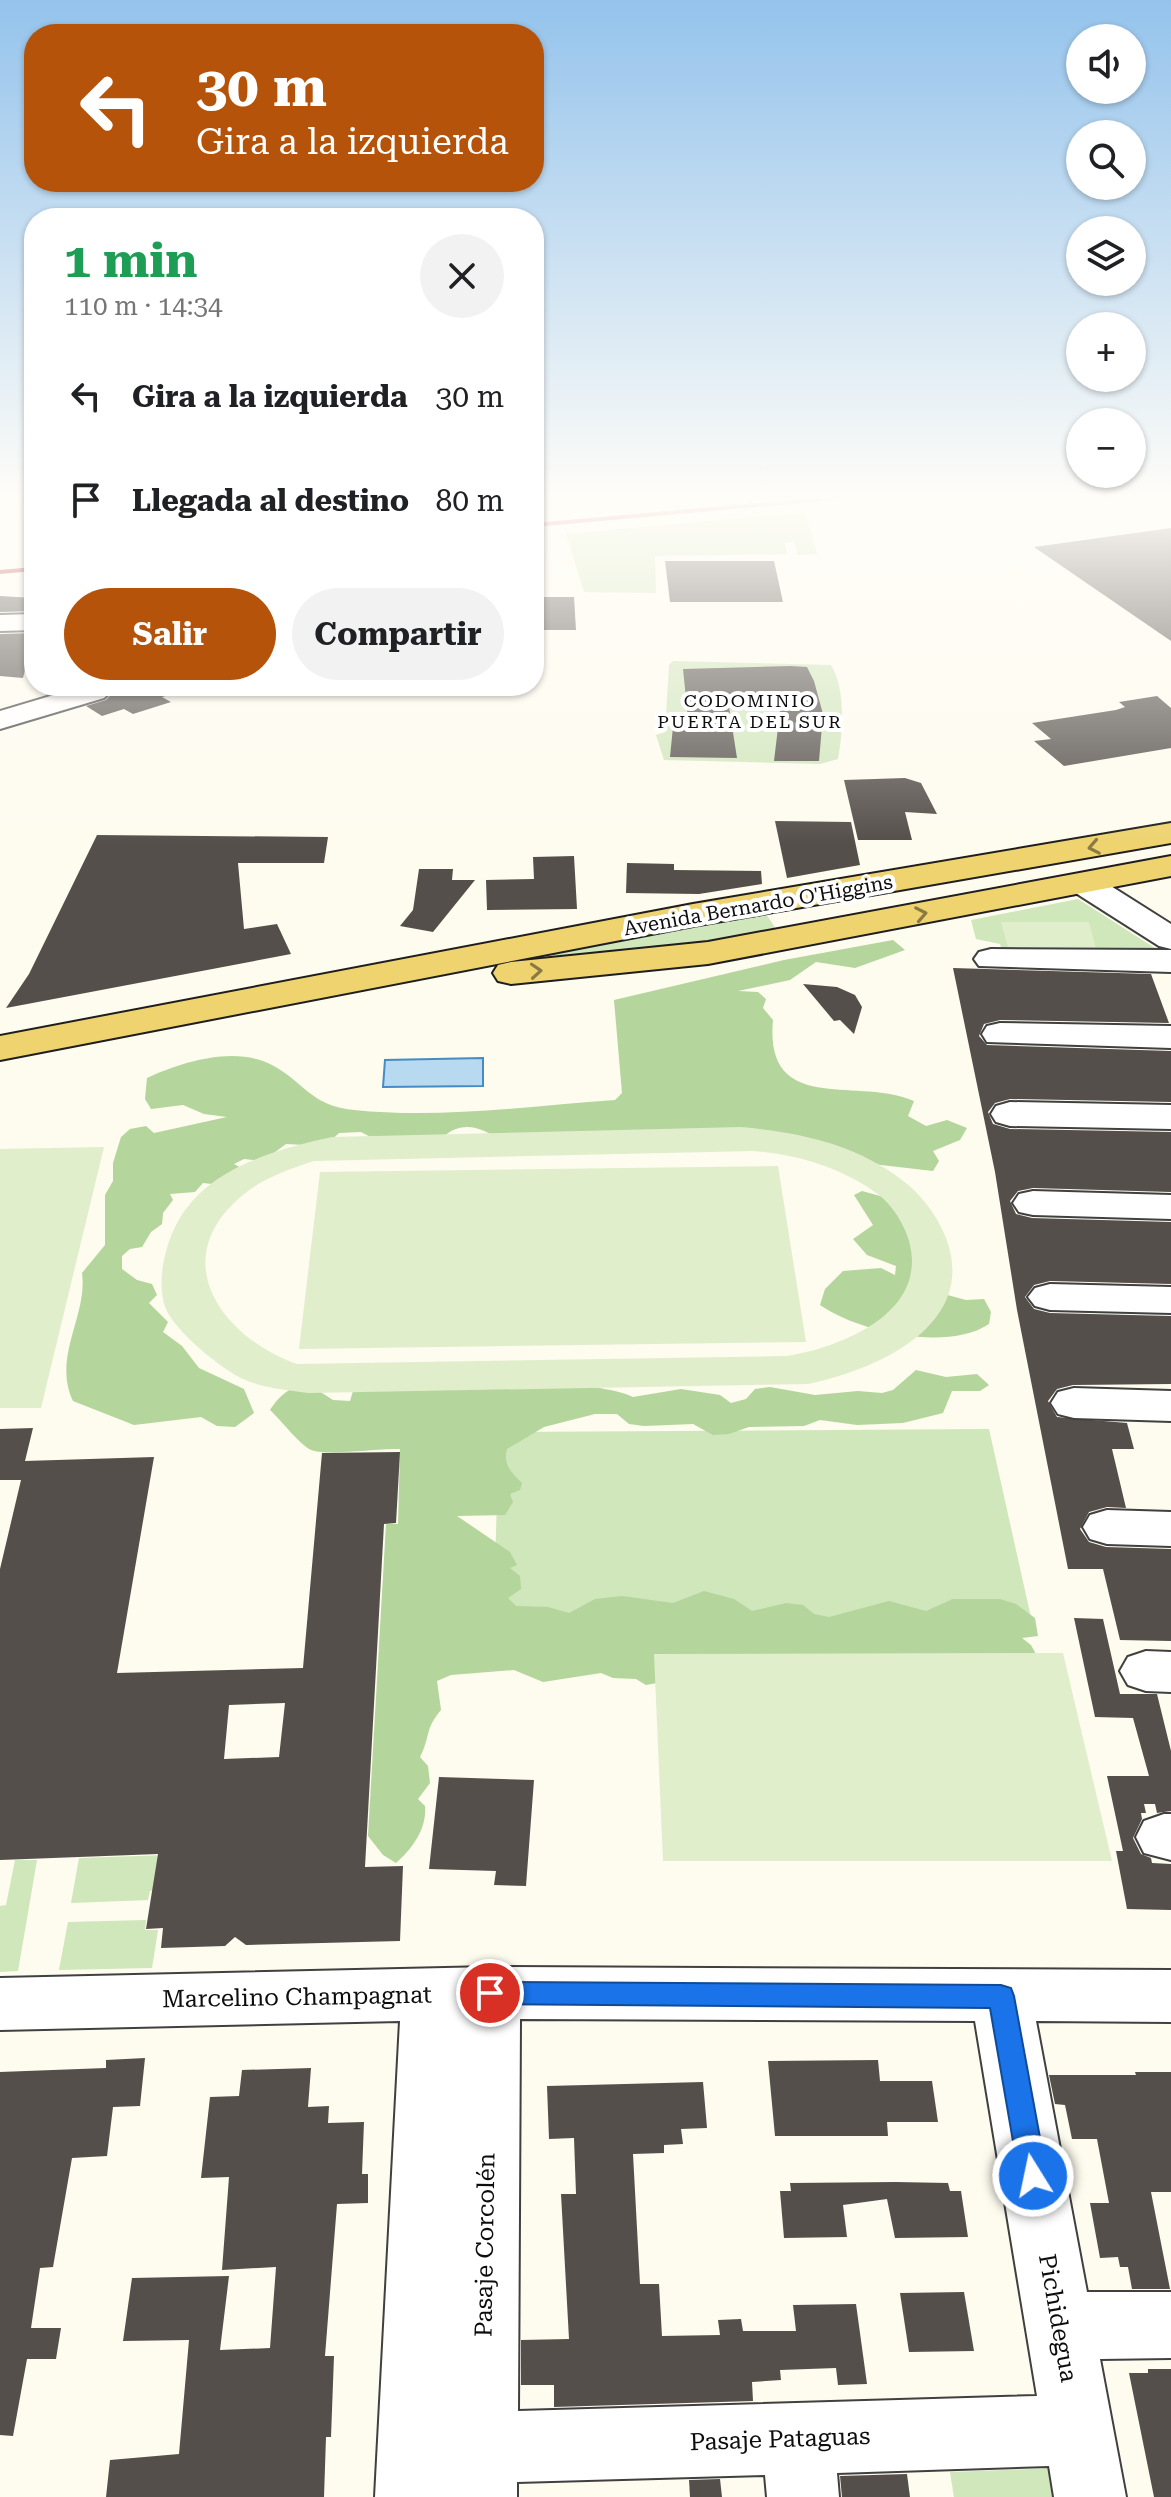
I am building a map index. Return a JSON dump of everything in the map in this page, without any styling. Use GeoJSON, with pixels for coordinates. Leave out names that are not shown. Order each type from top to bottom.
{"type":"FeatureCollection","features":[{"type":"Feature","properties":{"kind":"main road","name":"Avenida Bernardo O'Higgins"},"geometry":{"type":"LineString","coordinates":[[0,1048],[426,965],[1171,833]]}},
{"type":"Feature","properties":{"kind":"main road","name":"Avenida Bernardo O'Higgins"},"geometry":{"type":"LineString","coordinates":[[346,983],[617,965],[844,929],[1171,866]]}},
{"type":"Feature","properties":{"kind":"main road"},"geometry":{"type":"LineString","coordinates":[[813,894],[802,904],[801,916],[816,924],[844,929]]}},
{"type":"Feature","properties":{"kind":"street"},"geometry":{"type":"LineString","coordinates":[[0,623],[24,622]]}},
{"type":"Feature","properties":{"kind":"street"},"geometry":{"type":"LineString","coordinates":[[0,720],[76,696]]}},
{"type":"Feature","properties":{"kind":"street"},"geometry":{"type":"LineString","coordinates":[[1083,883],[1171,939]]}},
{"type":"Feature","properties":{"kind":"street"},"geometry":{"type":"LineString","coordinates":[[1122,909],[1171,910]]}},
{"type":"Feature","properties":{"kind":"street"},"geometry":{"type":"LineString","coordinates":[[991,959],[1171,961]]}},
{"type":"Feature","properties":{"kind":"street"},"geometry":{"type":"LineString","coordinates":[[1000,1034],[1171,1037]]}},
{"type":"Feature","properties":{"kind":"street"},"geometry":{"type":"LineString","coordinates":[[1010,1114],[1171,1117]]}},
{"type":"Feature","properties":{"kind":"street"},"geometry":{"type":"LineString","coordinates":[[1033,1203],[1171,1207]]}},
{"type":"Feature","properties":{"kind":"street"},"geometry":{"type":"LineString","coordinates":[[1050,1297],[1171,1300]]}},
{"type":"Feature","properties":{"kind":"street"},"geometry":{"type":"LineString","coordinates":[[1074,1403],[1171,1406]]}},
{"type":"Feature","properties":{"kind":"street"},"geometry":{"type":"LineString","coordinates":[[1107,1527],[1171,1529]]}},
{"type":"Feature","properties":{"kind":"street"},"geometry":{"type":"LineString","coordinates":[[411,2497],[460,1993]]}},
{"type":"Feature","properties":{"kind":"street","name":"Marcelino Champagnat"},"geometry":{"type":"LineString","coordinates":[[0,2004],[460,1993],[1171,1996]]}},
{"type":"Feature","properties":{"kind":"street","name":"Pasaje Corcolén"},"geometry":{"type":"LineString","coordinates":[[460,1993],[481,2472]]}},
{"type":"Feature","properties":{"kind":"street","name":"Pichidegua"},"geometry":{"type":"LineString","coordinates":[[1001,1996],[1090,2497]]}},
{"type":"Feature","properties":{"kind":"street"},"geometry":{"type":"LineString","coordinates":[[1060,2326],[1171,2325]]}},
{"type":"Feature","properties":{"kind":"street","name":"Pasaje Pataguas"},"geometry":{"type":"LineString","coordinates":[[481,2472],[800,2468],[1078,2430]]}},
{"type":"Feature","properties":{"kind":"green space"},"geometry":{"type":"Polygon","coordinates":[[[673,661],[831,665],[841,698],[838,759],[820,764],[664,760],[656,735],[665,732],[669,665],[673,661]]]}},
{"type":"Feature","properties":{"kind":"green space"},"geometry":{"type":"Polygon","coordinates":[[[1078,899],[1169,957],[1003,954],[1000,944],[976,939],[971,920],[1078,899]]]}},
{"type":"Feature","properties":{"kind":"green space"},"geometry":{"type":"Polygon","coordinates":[[[766,914],[776,929],[688,944],[526,960],[577,947],[766,914]]]}},
{"type":"Feature","properties":{"kind":"green space"},"geometry":{"type":"Polygon","coordinates":[[[1001,922],[1089,922],[1096,949],[1008,947],[1001,922]]]}},
{"type":"Feature","properties":{"kind":"green space"},"geometry":{"type":"Polygon","coordinates":[[[893,940],[905,950],[855,968],[816,962],[790,980],[738,991],[758,992],[766,999],[763,1008],[773,1020],[774,1050],[783,1070],[799,1082],[819,1088],[891,1094],[914,1101],[908,1116],[926,1126],[947,1120],[967,1128],[960,1140],[933,1151],[939,1161],[933,1171],[864,1163],[830,1151],[503,1142],[471,1127],[455,1129],[440,1140],[380,1142],[361,1132],[339,1133],[325,1146],[286,1144],[263,1161],[244,1159],[234,1164],[247,1171],[221,1185],[203,1183],[195,1192],[170,1194],[173,1200],[163,1213],[162,1224],[151,1232],[142,1247],[130,1249],[122,1256],[122,1269],[137,1280],[152,1284],[157,1295],[149,1303],[168,1322],[163,1332],[182,1346],[199,1368],[244,1389],[254,1413],[235,1427],[217,1426],[201,1417],[134,1425],[73,1401],[66,1368],[80,1305],[82,1273],[105,1245],[105,1195],[113,1181],[113,1163],[121,1137],[130,1129],[146,1126],[154,1133],[227,1117],[204,1114],[183,1105],[151,1109],[145,1099],[147,1078],[208,1058],[240,1056],[270,1064],[327,1104],[354,1110],[452,1112],[615,1100],[622,1093],[614,1000],[784,960],[893,940]]]}},
{"type":"Feature","properties":{"kind":"green space"},"geometry":{"type":"Polygon","coordinates":[[[741,1127],[805,1136],[865,1157],[902,1180],[922,1198],[946,1238],[952,1269],[948,1296],[935,1319],[891,1355],[863,1368],[808,1384],[309,1393],[251,1382],[233,1374],[211,1358],[171,1318],[166,1309],[162,1284],[169,1243],[186,1209],[215,1181],[272,1153],[332,1137],[741,1127]],[[770,1153],[314,1161],[268,1179],[243,1195],[220,1220],[208,1245],[206,1269],[212,1293],[226,1316],[270,1352],[297,1364],[787,1356],[832,1344],[876,1322],[894,1306],[906,1288],[912,1266],[904,1228],[879,1195],[835,1170],[803,1159],[770,1153]]]}},
{"type":"Feature","properties":{"kind":"green space"},"geometry":{"type":"Polygon","coordinates":[[[104,1147],[41,1408],[0,1408],[0,1149],[104,1147]]]}},
{"type":"Feature","properties":{"kind":"green space"},"geometry":{"type":"Polygon","coordinates":[[[778,1166],[806,1342],[299,1349],[320,1172],[778,1166]]]}},
{"type":"Feature","properties":{"kind":"green space"},"geometry":{"type":"Polygon","coordinates":[[[862,1191],[891,1199],[940,1293],[966,1300],[984,1299],[991,1312],[989,1324],[950,1337],[903,1335],[857,1323],[820,1305],[825,1289],[843,1271],[881,1268],[895,1275],[896,1266],[867,1255],[853,1239],[873,1225],[854,1195],[862,1191]]]}},
{"type":"Feature","properties":{"kind":"green space"},"geometry":{"type":"Polygon","coordinates":[[[916,1370],[946,1377],[977,1374],[989,1385],[980,1391],[952,1391],[943,1413],[903,1423],[857,1425],[820,1420],[804,1426],[749,1427],[729,1434],[713,1435],[693,1424],[644,1426],[629,1424],[617,1414],[595,1414],[544,1427],[507,1449],[507,1464],[522,1483],[520,1490],[510,1494],[513,1502],[505,1515],[457,1516],[510,1552],[517,1565],[510,1568],[520,1576],[521,1589],[508,1598],[516,1606],[548,1607],[569,1613],[595,1599],[622,1596],[673,1603],[704,1591],[734,1599],[752,1611],[786,1603],[803,1605],[814,1614],[829,1617],[889,1601],[926,1611],[953,1599],[1000,1599],[1016,1604],[1035,1618],[1038,1636],[1022,1638],[1031,1645],[1038,1658],[679,1679],[646,1685],[636,1679],[613,1678],[601,1673],[543,1682],[514,1670],[451,1675],[437,1681],[441,1710],[432,1723],[420,1757],[428,1766],[430,1783],[418,1799],[425,1806],[421,1830],[396,1863],[383,1855],[368,1836],[386,1524],[398,1524],[400,1449],[311,1450],[270,1410],[281,1396],[295,1387],[308,1384],[333,1400],[350,1401],[356,1381],[577,1382],[633,1397],[681,1389],[720,1395],[731,1403],[746,1399],[755,1389],[770,1387],[815,1395],[858,1391],[882,1393],[893,1390],[916,1370]]]}},
{"type":"Feature","properties":{"kind":"green space"},"geometry":{"type":"Polygon","coordinates":[[[989,1429],[1034,1631],[493,1633],[499,1432],[989,1429]]]}},
{"type":"Feature","properties":{"kind":"green space"},"geometry":{"type":"Polygon","coordinates":[[[1063,1653],[1112,1861],[663,1861],[654,1654],[1063,1653]]]}},
{"type":"Feature","properties":{"kind":"green space"},"geometry":{"type":"Polygon","coordinates":[[[168,1855],[163,1890],[150,1891],[148,1900],[71,1903],[79,1858],[168,1855]]]}},
{"type":"Feature","properties":{"kind":"green space"},"geometry":{"type":"Polygon","coordinates":[[[15,1860],[37,1860],[18,1971],[0,1972],[0,1906],[6,1905],[15,1860]]]}},
{"type":"Feature","properties":{"kind":"green space"},"geometry":{"type":"Polygon","coordinates":[[[146,1920],[145,1930],[158,1930],[152,1968],[59,1970],[68,1922],[146,1920]]]}},
{"type":"Feature","properties":{"kind":"green space"},"geometry":{"type":"Polygon","coordinates":[[[1055,2468],[1068,2497],[954,2497],[950,2472],[1055,2468]]]}},
{"type":"Feature","properties":{"kind":"water"},"geometry":{"type":"Polygon","coordinates":[[[483,1058],[483,1086],[383,1087],[385,1060],[483,1058]]]}},
{"type":"Feature","properties":{"kind":"building"},"geometry":{"type":"Polygon","coordinates":[[[544,611],[575,611],[576,630],[544,630],[544,611]]]}},
{"type":"Feature","properties":{"kind":"building"},"geometry":{"type":"Polygon","coordinates":[[[1127,611],[1171,611],[1171,641],[1127,611]]]}},
{"type":"Feature","properties":{"kind":"building"},"geometry":{"type":"Polygon","coordinates":[[[24,633],[23,678],[0,676],[0,634],[24,633]]]}},
{"type":"Feature","properties":{"kind":"building"},"geometry":{"type":"Polygon","coordinates":[[[807,667],[814,681],[823,714],[819,761],[774,761],[782,694],[727,694],[737,758],[670,757],[673,727],[689,728],[683,669],[807,667]]]}},
{"type":"Feature","properties":{"kind":"building"},"geometry":{"type":"Polygon","coordinates":[[[110,696],[165,696],[162,697],[171,702],[133,714],[124,709],[102,716],[86,706],[110,696]]]}},
{"type":"Feature","properties":{"kind":"building"},"geometry":{"type":"Polygon","coordinates":[[[1157,696],[1171,708],[1171,748],[1064,766],[1034,741],[1051,739],[1032,723],[1116,710],[1125,707],[1119,702],[1157,696]]]}},
{"type":"Feature","properties":{"kind":"building"},"geometry":{"type":"Polygon","coordinates":[[[905,778],[921,783],[937,814],[905,812],[912,840],[858,840],[844,780],[905,778]]]}},
{"type":"Feature","properties":{"kind":"building"},"geometry":{"type":"Polygon","coordinates":[[[775,821],[851,822],[860,865],[787,878],[775,821]]]}},
{"type":"Feature","properties":{"kind":"building"},"geometry":{"type":"Polygon","coordinates":[[[97,835],[328,837],[324,863],[238,863],[244,929],[277,924],[291,954],[6,1008],[29,974],[97,835]]]}},
{"type":"Feature","properties":{"kind":"building"},"geometry":{"type":"Polygon","coordinates":[[[574,856],[577,909],[487,910],[486,880],[534,879],[533,857],[574,856]]]}},
{"type":"Feature","properties":{"kind":"building"},"geometry":{"type":"Polygon","coordinates":[[[627,863],[674,864],[674,870],[761,871],[762,884],[699,894],[626,893],[627,863]]]}},
{"type":"Feature","properties":{"kind":"building"},"geometry":{"type":"Polygon","coordinates":[[[419,869],[453,869],[452,880],[475,880],[433,932],[400,926],[413,910],[419,869]]]}},
{"type":"Feature","properties":{"kind":"building"},"geometry":{"type":"Polygon","coordinates":[[[953,968],[1151,974],[1169,1023],[1000,1020],[984,1024],[979,1036],[987,1045],[1171,1051],[1171,1102],[1010,1099],[995,1103],[988,1112],[993,1124],[1010,1129],[1171,1132],[1171,1192],[1033,1188],[1018,1191],[1010,1201],[1016,1214],[1032,1218],[1171,1222],[1171,1284],[1050,1281],[1034,1285],[1025,1297],[1034,1309],[1050,1313],[1171,1316],[1171,1384],[1073,1385],[1057,1389],[1048,1401],[1057,1417],[1127,1423],[1134,1449],[1112,1449],[1126,1508],[1107,1507],[1089,1512],[1080,1529],[1089,1542],[1106,1547],[1171,1549],[1171,1641],[1120,1640],[1103,1569],[1068,1569],[1017,1310],[995,1172],[953,968]]]}},
{"type":"Feature","properties":{"kind":"building"},"geometry":{"type":"Polygon","coordinates":[[[803,984],[837,987],[855,995],[862,1007],[854,1034],[840,1020],[834,1021],[803,984]]]}},
{"type":"Feature","properties":{"kind":"building"},"geometry":{"type":"Polygon","coordinates":[[[33,1428],[25,1461],[154,1457],[117,1673],[303,1668],[322,1453],[400,1452],[396,1523],[384,1524],[365,1867],[403,1866],[400,1941],[246,1945],[235,1937],[225,1946],[161,1948],[163,1928],[146,1929],[158,1854],[0,1860],[0,1569],[21,1480],[0,1480],[0,1429],[33,1428]],[[285,1703],[229,1705],[224,1759],[279,1757],[285,1703]]]}},
{"type":"Feature","properties":{"kind":"building"},"geometry":{"type":"Polygon","coordinates":[[[1074,1618],[1103,1619],[1120,1694],[1157,1694],[1171,1751],[1171,1811],[1157,1813],[1155,1804],[1144,1804],[1146,1813],[1141,1813],[1142,1819],[1133,1838],[1141,1854],[1151,1858],[1152,1863],[1171,1864],[1171,1910],[1127,1909],[1116,1851],[1123,1851],[1107,1776],[1149,1776],[1133,1718],[1095,1717],[1074,1618]]]}},
{"type":"Feature","properties":{"kind":"building"},"geometry":{"type":"Polygon","coordinates":[[[439,1777],[534,1780],[526,1886],[494,1885],[496,1871],[429,1869],[439,1777]]]}},
{"type":"Feature","properties":{"kind":"building"},"geometry":{"type":"Polygon","coordinates":[[[145,2058],[140,2106],[113,2107],[107,2156],[72,2158],[53,2267],[40,2268],[31,2328],[61,2328],[56,2359],[27,2359],[13,2436],[0,2435],[0,2072],[106,2068],[106,2060],[145,2058]]]}},
{"type":"Feature","properties":{"kind":"building"},"geometry":{"type":"Polygon","coordinates":[[[878,2060],[880,2081],[932,2081],[938,2122],[887,2122],[888,2136],[775,2136],[768,2061],[878,2060]]]}},
{"type":"Feature","properties":{"kind":"building"},"geometry":{"type":"Polygon","coordinates":[[[311,2068],[308,2107],[329,2106],[328,2123],[364,2122],[362,2174],[368,2174],[368,2203],[337,2204],[325,2356],[334,2356],[331,2437],[326,2437],[324,2497],[106,2497],[110,2460],[179,2454],[189,2340],[123,2341],[132,2278],[229,2276],[220,2350],[270,2348],[276,2267],[222,2270],[229,2177],[201,2178],[210,2097],[239,2096],[242,2070],[311,2068]]]}},
{"type":"Feature","properties":{"kind":"building"},"geometry":{"type":"Polygon","coordinates":[[[1135,2072],[1171,2072],[1171,2192],[1151,2192],[1170,2289],[1132,2289],[1128,2267],[1120,2267],[1118,2257],[1100,2258],[1090,2203],[1109,2203],[1097,2139],[1072,2139],[1065,2105],[1055,2104],[1049,2075],[1136,2075],[1135,2072]]]}},
{"type":"Feature","properties":{"kind":"building"},"geometry":{"type":"Polygon","coordinates":[[[703,2082],[707,2128],[681,2129],[683,2144],[664,2145],[664,2153],[633,2154],[640,2284],[659,2284],[662,2336],[720,2335],[718,2320],[741,2319],[743,2331],[796,2331],[793,2305],[856,2304],[867,2384],[838,2385],[836,2368],[780,2370],[781,2380],[752,2382],[753,2401],[554,2407],[554,2385],[521,2385],[521,2340],[569,2339],[561,2194],[576,2194],[574,2138],[549,2139],[547,2086],[703,2082]]]}},
{"type":"Feature","properties":{"kind":"building"},"geometry":{"type":"Polygon","coordinates":[[[790,2183],[948,2183],[950,2191],[961,2191],[968,2237],[895,2238],[887,2199],[843,2205],[847,2237],[784,2238],[780,2191],[791,2191],[790,2183]]]}},
{"type":"Feature","properties":{"kind":"building"},"geometry":{"type":"Polygon","coordinates":[[[964,2292],[974,2351],[909,2352],[900,2293],[964,2292]]]}},
{"type":"Feature","properties":{"kind":"building"},"geometry":{"type":"Polygon","coordinates":[[[1148,2369],[1171,2369],[1171,2497],[1154,2497],[1129,2373],[1148,2373],[1148,2369]]]}},
{"type":"Feature","properties":{"kind":"building"},"geometry":{"type":"Polygon","coordinates":[[[907,2474],[910,2497],[842,2497],[840,2476],[907,2474]]]}},
{"type":"Feature","properties":{"kind":"building"},"geometry":{"type":"Polygon","coordinates":[[[720,2479],[722,2497],[690,2497],[689,2480],[720,2479]]]}},
{"type":"Feature","properties":{"kind":"district","name":"CODOMINIO PUERTA DEL SUR"},"geometry":{"type":"Point","coordinates":[750,711]}},
{"type":"Feature","properties":{"kind":"route"},"geometry":{"type":"LineString","coordinates":[[490,1993],[1001,1996],[1033,2176]]}}]}
